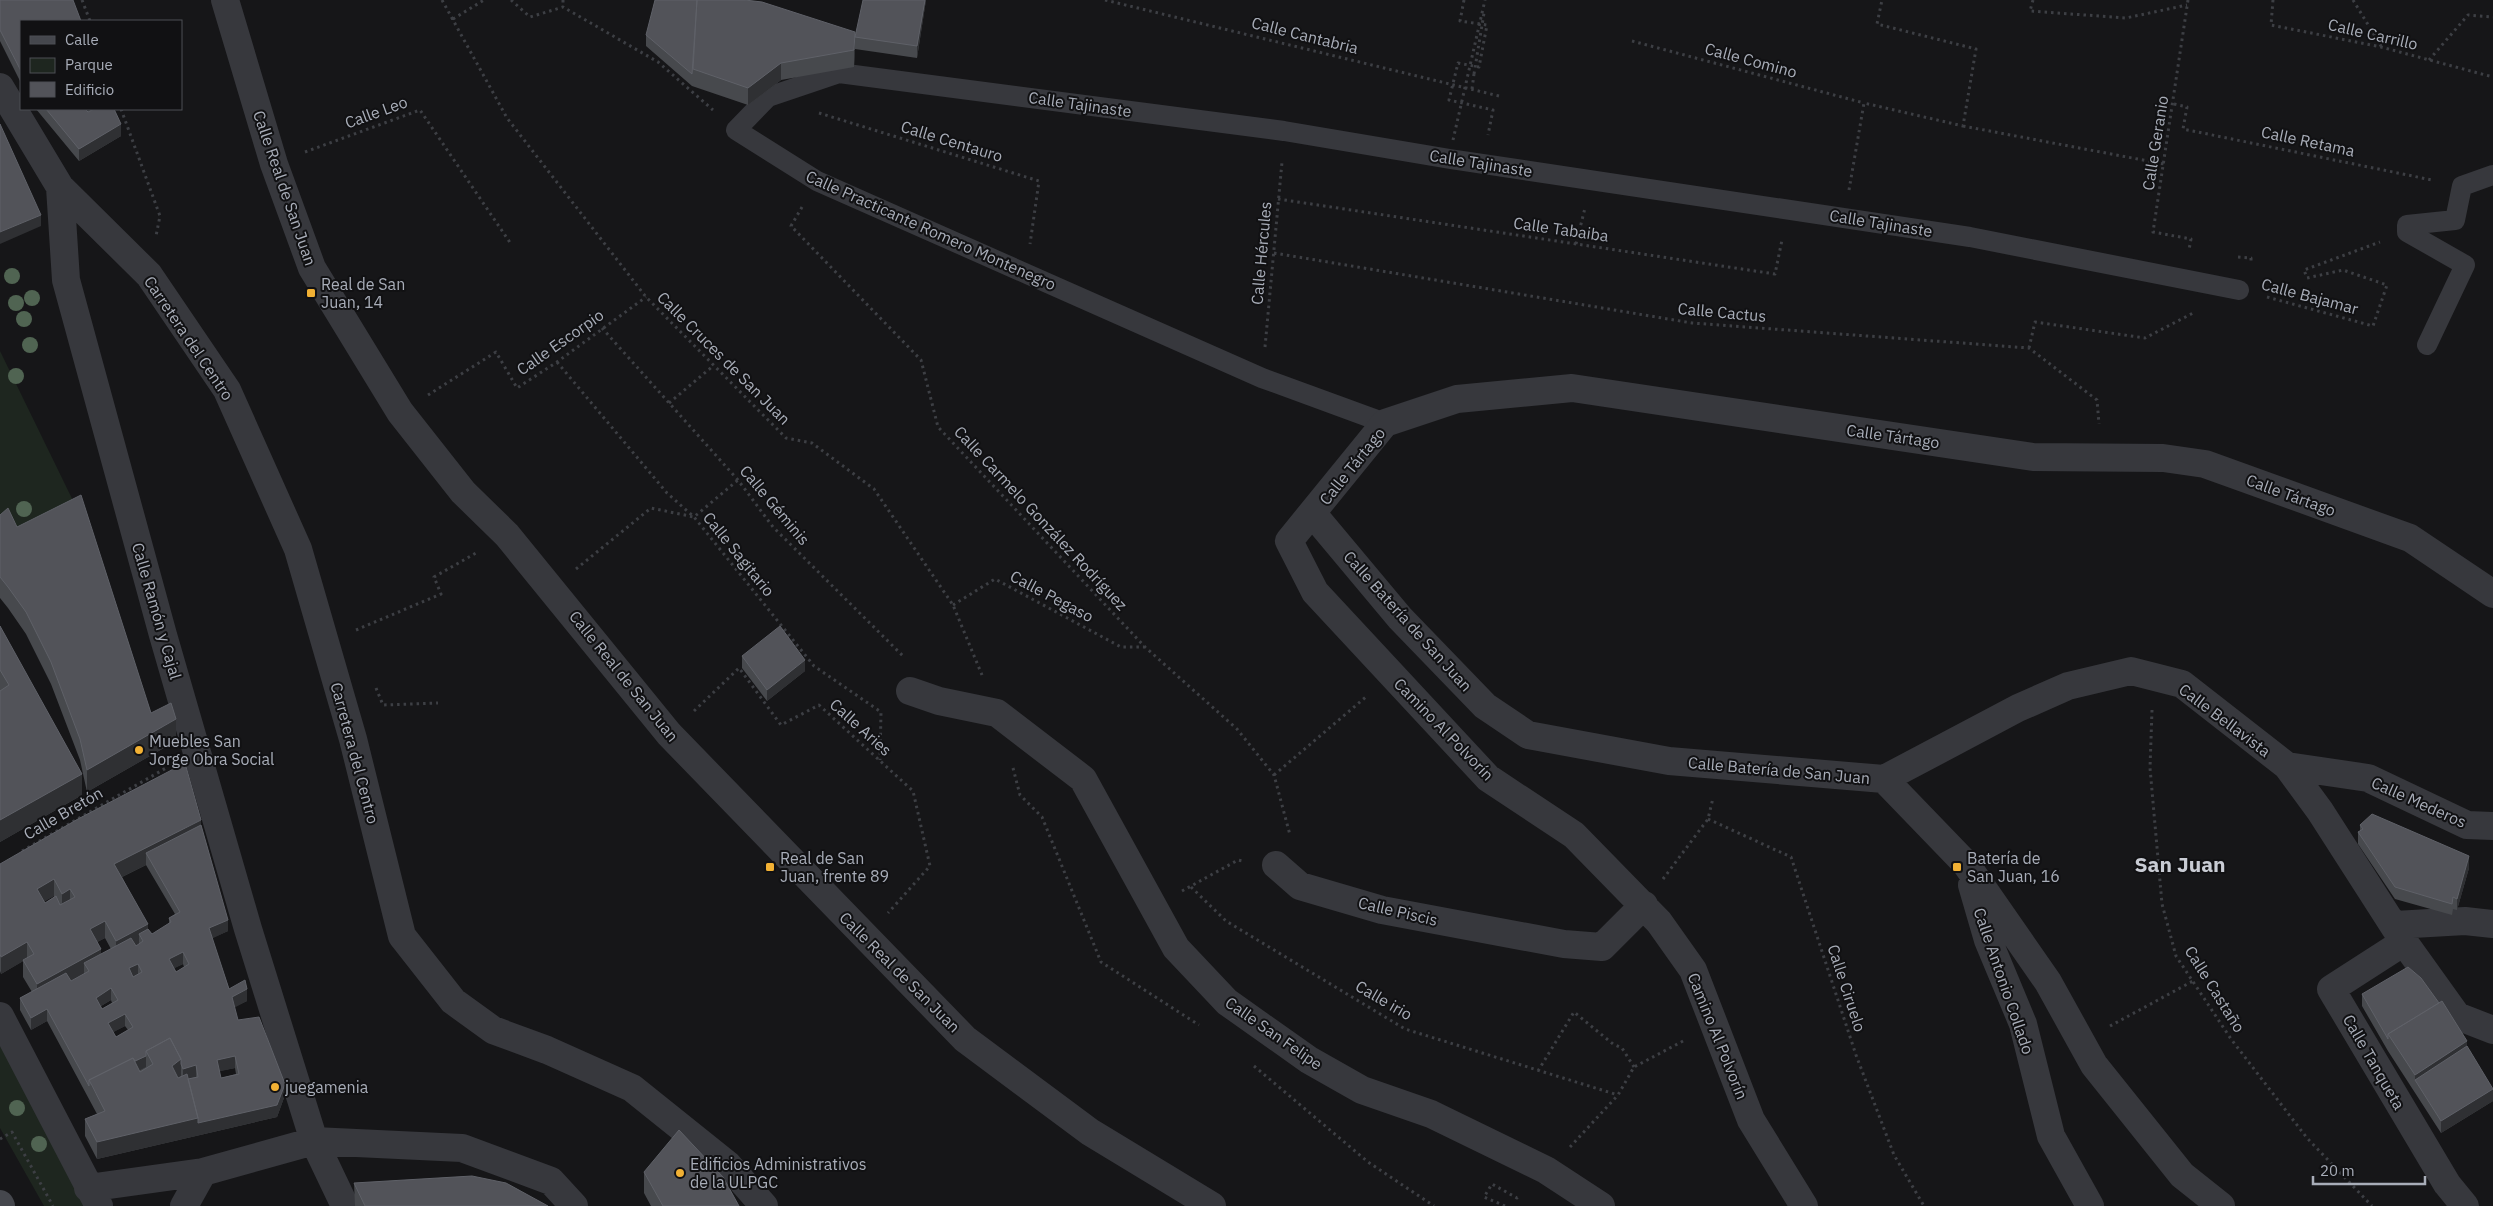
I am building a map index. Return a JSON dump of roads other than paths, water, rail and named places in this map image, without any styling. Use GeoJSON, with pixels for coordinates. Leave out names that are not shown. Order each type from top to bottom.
{"type":"FeatureCollection","features":[{"type":"Feature","properties":{"kind":"street","name":"Calle Real de San Juan"},"geometry":{"type":"LineString","coordinates":[[225,0],[274,164],[312,268],[400,412],[463,492],[507,535],[669,734],[965,1039],[1090,1132],[1212,1206]]}},
{"type":"Feature","properties":{"kind":"street","name":"Calle Ramón y Cajal"},"geometry":{"type":"LineString","coordinates":[[0,87],[60,187],[66,280],[163,636],[248,929],[314,1141],[345,1206]]}},
{"type":"Feature","properties":{"kind":"street","name":"Carretera del Centro"},"geometry":{"type":"LineString","coordinates":[[60,187],[149,276],[227,390],[298,549],[353,739],[402,936],[452,1001],[493,1030],[547,1050],[632,1088],[728,1165],[764,1206]]}},
{"type":"Feature","properties":{"kind":"street","name":"Calle Tártago"},"geometry":{"type":"LineString","coordinates":[[1313,514],[1385,423],[1457,399],[1572,388],[2033,457],[2163,458],[2205,464],[2410,538],[2493,594]]}},
{"type":"Feature","properties":{"kind":"street","name":"Camino Al Polvorín"},"geometry":{"type":"LineString","coordinates":[[1313,514],[1289,541],[1315,592],[1488,778],[1574,835],[1659,922],[1693,970],[1751,1120],[1804,1206]]}},
{"type":"Feature","properties":{"kind":"street","name":"Calle Batería de San Juan"},"geometry":{"type":"LineString","coordinates":[[1313,514],[1400,618],[1485,706],[1528,735],[1669,761],[1720,767],[1884,779],[1966,864],[2048,982],[2094,1065],[2182,1175],[2221,1206]]}},
{"type":"Feature","properties":{"kind":"street","name":"Calle Bellavista"},"geometry":{"type":"LineString","coordinates":[[1884,779],[2018,708],[2068,686],[2131,671],[2182,684],[2287,766],[2320,811],[2399,933],[2457,1016],[2493,1030]]}},
{"type":"Feature","properties":{"kind":"street","name":"Calle San Felipe"},"geometry":{"type":"LineString","coordinates":[[910,690],[939,701],[997,712],[1083,779],[1176,948],[1227,1002],[1309,1060],[1362,1090],[1431,1114],[1546,1170],[1601,1206]]}},
{"type":"Feature","properties":{"kind":"street","name":"Calle Mederos"},"geometry":{"type":"LineString","coordinates":[[2287,766],[2368,778],[2467,825],[2493,826]]}},
{"type":"Feature","properties":{"kind":"street","name":"Calle Antonio Collado"},"geometry":{"type":"LineString","coordinates":[[1966,864],[1988,940],[2023,1024],[2051,1136],[2090,1206]]}},
{"type":"Feature","properties":{"kind":"street","name":"Calle Piscis"},"geometry":{"type":"LineString","coordinates":[[1276,865],[1300,886],[1382,910],[1564,944],[1602,947],[1644,905]]}},
{"type":"Feature","properties":{"kind":"street"},"geometry":{"type":"LineString","coordinates":[[2399,933],[2465,921],[2493,924]]}},
{"type":"Feature","properties":{"kind":"street","name":"Calle Tanqueta"},"geometry":{"type":"LineString","coordinates":[[2399,933],[2331,989],[2446,1184],[2465,1206]]}},
{"type":"Feature","properties":{"kind":"street"},"geometry":{"type":"LineString","coordinates":[[0,1016],[94,1197],[214,1181],[314,1141],[462,1148],[551,1181],[574,1206]]}},
{"type":"Feature","properties":{"kind":"street"},"geometry":{"type":"LineString","coordinates":[[184,1206],[214,1181]]}},
{"type":"Feature","properties":{"kind":"lane","name":"Calle Tajinaste"},"geometry":{"type":"LineString","coordinates":[[736,130],[768,97],[838,74],[1284,132],[1450,159],[1970,237],[2239,290]]}},
{"type":"Feature","properties":{"kind":"lane","name":"Calle Practicante Romero Montenegro"},"geometry":{"type":"LineString","coordinates":[[736,130],[817,181],[1262,378],[1385,423]]}},
{"type":"Feature","properties":{"kind":"lane"},"geometry":{"type":"LineString","coordinates":[[2427,345],[2465,265],[2407,232],[2407,225],[2455,220],[2462,186],[2493,175]]}},
{"type":"Feature","properties":{"kind":"place","name":"Real de San Juan, 14"},"geometry":{"type":"Point","coordinates":[311,293]}},
{"type":"Feature","properties":{"kind":"place","name":"Muebles San Jorge Obra Social"},"geometry":{"type":"Point","coordinates":[139,750]}},
{"type":"Feature","properties":{"kind":"place","name":"Real de San Juan, frente 89"},"geometry":{"type":"Point","coordinates":[770,867]}},
{"type":"Feature","properties":{"kind":"place","name":"Batería de San Juan, 16"},"geometry":{"type":"Point","coordinates":[1957,867]}},
{"type":"Feature","properties":{"kind":"place","name":"juegamenia"},"geometry":{"type":"Point","coordinates":[275,1087]}},
{"type":"Feature","properties":{"kind":"place","name":"Edificios Administrativos de la ULPGC"},"geometry":{"type":"Point","coordinates":[680,1173]}},
{"type":"Feature","properties":{"kind":"district","name":"San Juan"},"geometry":{"type":"Point","coordinates":[2180,864]}}]}
